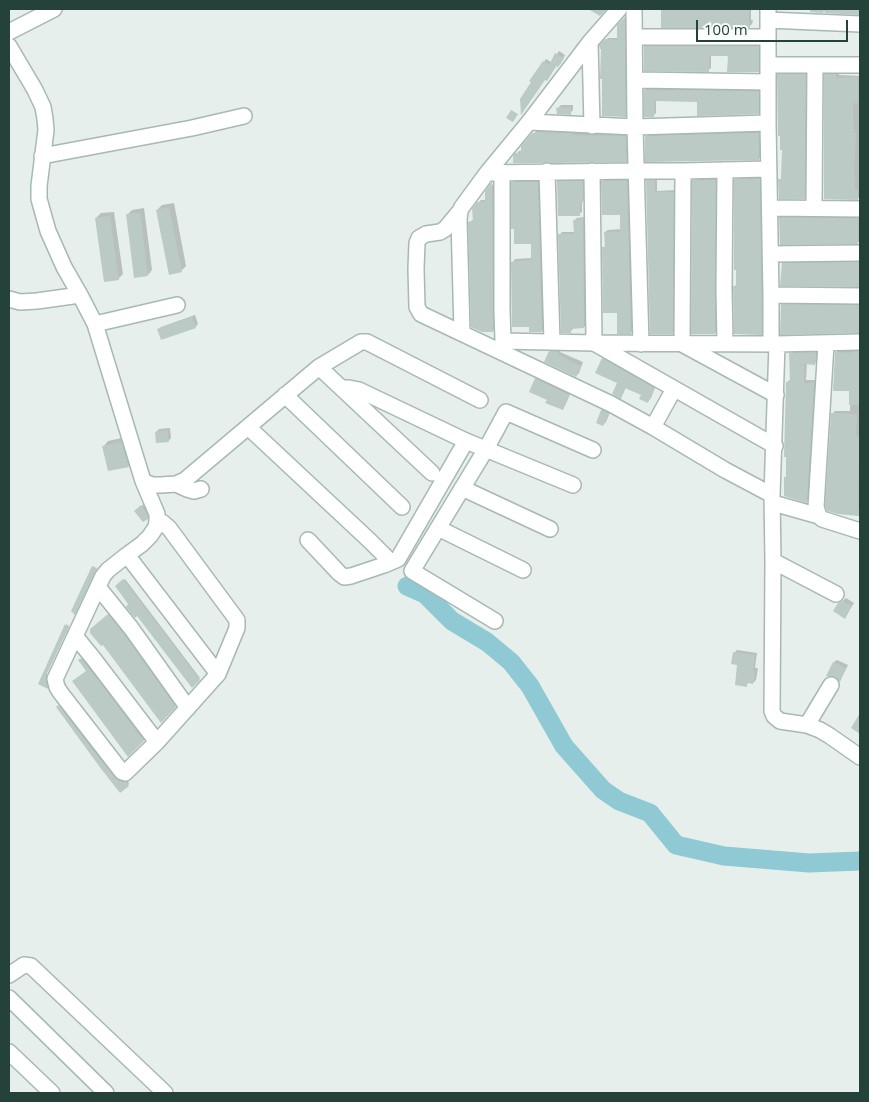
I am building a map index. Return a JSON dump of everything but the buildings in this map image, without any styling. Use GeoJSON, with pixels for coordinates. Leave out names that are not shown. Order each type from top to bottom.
{"type":"FeatureCollection","features":[{"type":"Feature","properties":{"kind":"street"},"geometry":{"type":"LineString","coordinates":[[9,32],[54,9]]}},
{"type":"Feature","properties":{"kind":"street"},"geometry":{"type":"LineString","coordinates":[[619,9],[590,42],[529,122],[494,172],[471,194],[445,229],[419,238],[416,278],[417,307],[419,312],[462,332],[502,346],[653,427],[772,499],[819,516],[822,519],[860,531]]}},
{"type":"Feature","properties":{"kind":"street"},"geometry":{"type":"LineString","coordinates":[[634,9],[641,344]]}},
{"type":"Feature","properties":{"kind":"street"},"geometry":{"type":"LineString","coordinates":[[860,24],[768,14],[768,169],[776,395],[772,499],[772,711],[780,722],[807,725],[830,736],[860,757]]}},
{"type":"Feature","properties":{"kind":"street"},"geometry":{"type":"LineString","coordinates":[[635,37],[768,37]]}},
{"type":"Feature","properties":{"kind":"street"},"geometry":{"type":"LineString","coordinates":[[590,42],[592,126]]}},
{"type":"Feature","properties":{"kind":"street"},"geometry":{"type":"LineString","coordinates":[[9,46],[43,107],[46,130],[42,156],[40,199],[48,232],[64,267],[95,324],[144,481],[157,514],[158,521],[150,536],[103,576],[55,679],[57,687],[122,772],[126,773],[158,742],[218,674],[237,628],[237,620],[169,528],[158,521]]}},
{"type":"Feature","properties":{"kind":"street"},"geometry":{"type":"LineString","coordinates":[[769,65],[860,65]]}},
{"type":"Feature","properties":{"kind":"street"},"geometry":{"type":"LineString","coordinates":[[814,208],[815,65]]}},
{"type":"Feature","properties":{"kind":"street"},"geometry":{"type":"LineString","coordinates":[[636,80],[768,82]]}},
{"type":"Feature","properties":{"kind":"street"},"geometry":{"type":"LineString","coordinates":[[42,156],[192,128],[244,116]]}},
{"type":"Feature","properties":{"kind":"street"},"geometry":{"type":"LineString","coordinates":[[529,122],[635,127],[768,123]]}},
{"type":"Feature","properties":{"kind":"street"},"geometry":{"type":"LineString","coordinates":[[494,172],[683,172],[768,169]]}},
{"type":"Feature","properties":{"kind":"street"},"geometry":{"type":"LineString","coordinates":[[725,170],[725,343]]}},
{"type":"Feature","properties":{"kind":"street"},"geometry":{"type":"LineString","coordinates":[[592,171],[594,343]]}},
{"type":"Feature","properties":{"kind":"street"},"geometry":{"type":"LineString","coordinates":[[494,172],[502,311],[502,346]]}},
{"type":"Feature","properties":{"kind":"street"},"geometry":{"type":"LineString","coordinates":[[547,172],[552,342]]}},
{"type":"Feature","properties":{"kind":"street"},"geometry":{"type":"LineString","coordinates":[[682,344],[683,172]]}},
{"type":"Feature","properties":{"kind":"street"},"geometry":{"type":"LineString","coordinates":[[770,208],[860,209]]}},
{"type":"Feature","properties":{"kind":"street"},"geometry":{"type":"LineString","coordinates":[[460,211],[462,332]]}},
{"type":"Feature","properties":{"kind":"street"},"geometry":{"type":"LineString","coordinates":[[770,254],[860,253]]}},
{"type":"Feature","properties":{"kind":"street"},"geometry":{"type":"LineString","coordinates":[[9,299],[20,302],[80,295]]}},
{"type":"Feature","properties":{"kind":"street"},"geometry":{"type":"LineString","coordinates":[[771,296],[860,296]]}},
{"type":"Feature","properties":{"kind":"street"},"geometry":{"type":"LineString","coordinates":[[95,324],[177,306]]}},
{"type":"Feature","properties":{"kind":"street"},"geometry":{"type":"LineString","coordinates":[[144,481],[152,485],[176,484],[184,480],[319,367],[358,343],[367,342],[480,400]]}},
{"type":"Feature","properties":{"kind":"street"},"geometry":{"type":"LineString","coordinates":[[502,346],[552,342],[641,344],[826,344],[860,342]]}},
{"type":"Feature","properties":{"kind":"street"},"geometry":{"type":"LineString","coordinates":[[594,343],[774,446]]}},
{"type":"Feature","properties":{"kind":"street"},"geometry":{"type":"LineString","coordinates":[[682,344],[776,395]]}},
{"type":"Feature","properties":{"kind":"street"},"geometry":{"type":"LineString","coordinates":[[819,516],[816,507],[826,344]]}},
{"type":"Feature","properties":{"kind":"street"},"geometry":{"type":"LineString","coordinates":[[319,367],[432,473]]}},
{"type":"Feature","properties":{"kind":"street"},"geometry":{"type":"LineString","coordinates":[[342,388],[358,390],[466,441],[573,485]]}},
{"type":"Feature","properties":{"kind":"street"},"geometry":{"type":"LineString","coordinates":[[653,427],[674,389]]}},
{"type":"Feature","properties":{"kind":"street"},"geometry":{"type":"LineString","coordinates":[[285,395],[402,507]]}},
{"type":"Feature","properties":{"kind":"street"},"geometry":{"type":"LineString","coordinates":[[495,621],[412,571],[486,449],[506,412],[593,450]]}},
{"type":"Feature","properties":{"kind":"street"},"geometry":{"type":"LineString","coordinates":[[248,427],[386,557],[387,562],[384,565]]}},
{"type":"Feature","properties":{"kind":"street"},"geometry":{"type":"LineString","coordinates":[[308,540],[344,577],[384,565],[398,558],[466,441]]}},
{"type":"Feature","properties":{"kind":"street"},"geometry":{"type":"LineString","coordinates":[[176,484],[194,491],[201,489]]}},
{"type":"Feature","properties":{"kind":"street"},"geometry":{"type":"LineString","coordinates":[[462,488],[550,529]]}},
{"type":"Feature","properties":{"kind":"street"},"geometry":{"type":"LineString","coordinates":[[438,528],[523,570]]}},
{"type":"Feature","properties":{"kind":"street"},"geometry":{"type":"LineString","coordinates":[[127,555],[218,674]]}},
{"type":"Feature","properties":{"kind":"street"},"geometry":{"type":"LineString","coordinates":[[773,561],[836,594]]}},
{"type":"Feature","properties":{"kind":"street"},"geometry":{"type":"LineString","coordinates":[[98,587],[131,628],[188,708]]}},
{"type":"Feature","properties":{"kind":"street"},"geometry":{"type":"LineString","coordinates":[[75,636],[158,742]]}},
{"type":"Feature","properties":{"kind":"street"},"geometry":{"type":"LineString","coordinates":[[807,725],[831,685]]}},
{"type":"Feature","properties":{"kind":"street"},"geometry":{"type":"LineString","coordinates":[[9,975],[24,965],[31,966],[165,1093]]}},
{"type":"Feature","properties":{"kind":"street"},"geometry":{"type":"LineString","coordinates":[[9,998],[106,1093]]}},
{"type":"Feature","properties":{"kind":"street"},"geometry":{"type":"LineString","coordinates":[[9,1052],[52,1093]]}},
{"type":"Feature","properties":{"kind":"waterway"},"geometry":{"type":"LineString","coordinates":[[407,586],[425,594],[452,621],[487,642],[511,662],[530,686],[564,746],[603,790],[619,801],[650,813],[676,845],[724,856],[809,863],[860,861]]}}]}
